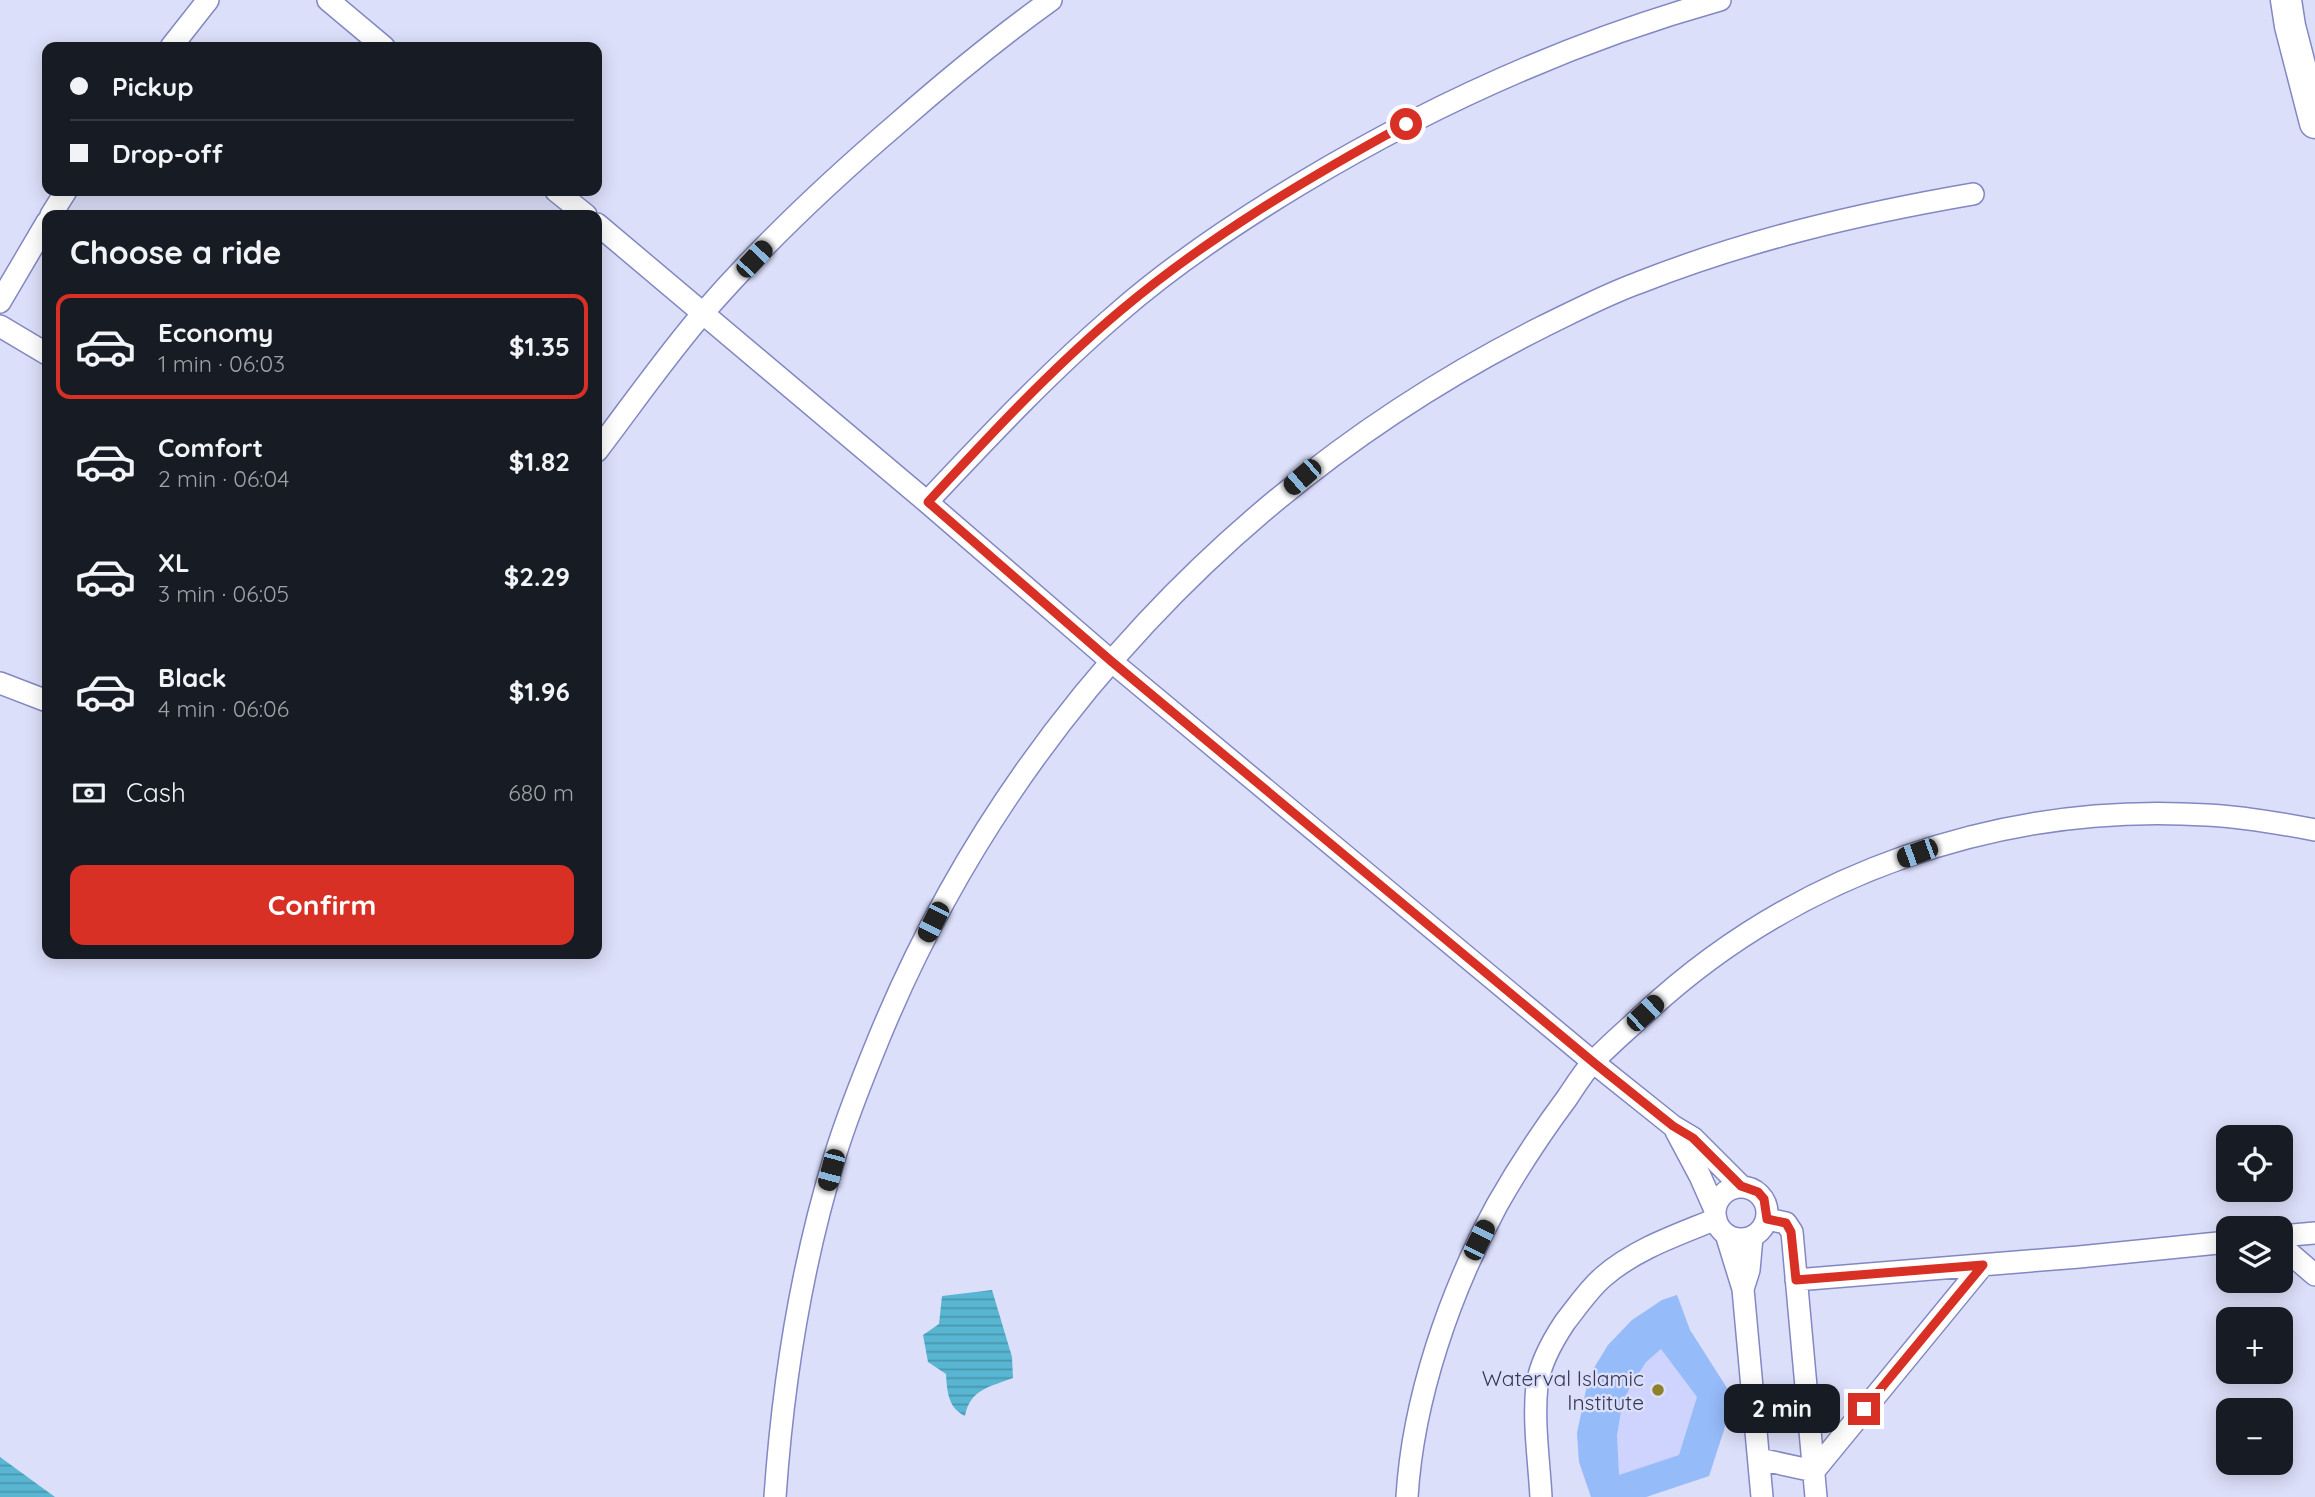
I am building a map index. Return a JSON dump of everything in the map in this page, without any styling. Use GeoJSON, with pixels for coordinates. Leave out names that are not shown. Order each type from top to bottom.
{"type":"FeatureCollection","features":[{"type":"Feature","properties":{"kind":"main road"},"geometry":{"type":"LineString","coordinates":[[2286,0],[2315,123]]}},
{"type":"Feature","properties":{"kind":"street"},"geometry":{"type":"LineString","coordinates":[[175,42],[208,0]]}},
{"type":"Feature","properties":{"kind":"street"},"geometry":{"type":"LineString","coordinates":[[328,0],[378,42]]}},
{"type":"Feature","properties":{"kind":"street"},"geometry":{"type":"LineString","coordinates":[[602,444],[703,313],[788,224],[841,172],[991,45],[1051,0]]}},
{"type":"Feature","properties":{"kind":"street"},"geometry":{"type":"LineString","coordinates":[[928,502],[1012,412],[1120,311],[1190,256],[1252,213],[1373,142],[1477,88],[1557,54],[1720,0]]}},
{"type":"Feature","properties":{"kind":"street"},"geometry":{"type":"LineString","coordinates":[[775,1497],[788,1362],[802,1286],[836,1152],[867,1067],[911,966],[945,898],[995,814],[1052,733],[1111,661],[1190,577],[1302,477],[1379,421],[1499,349],[1635,284],[1712,256],[1780,234],[1881,210],[1973,194]]}},
{"type":"Feature","properties":{"kind":"street"},"geometry":{"type":"LineString","coordinates":[[562,196],[580,210]]}},
{"type":"Feature","properties":{"kind":"street"},"geometry":{"type":"LineString","coordinates":[[602,228],[928,502],[1111,661],[1593,1062],[1673,1126],[1693,1138],[1741,1186],[1750,1188],[1764,1199],[1767,1219],[1759,1232],[1752,1237],[1734,1238],[1719,1221],[1718,1200],[1724,1193],[1741,1186]]}},
{"type":"Feature","properties":{"kind":"street"},"geometry":{"type":"LineString","coordinates":[[0,302],[42,231]]}},
{"type":"Feature","properties":{"kind":"street"},"geometry":{"type":"LineString","coordinates":[[0,327],[42,352]]}},
{"type":"Feature","properties":{"kind":"street"},"geometry":{"type":"LineString","coordinates":[[0,683],[42,699]]}},
{"type":"Feature","properties":{"kind":"street"},"geometry":{"type":"LineString","coordinates":[[1407,1497],[1427,1382],[1462,1276],[1514,1175],[1539,1135],[1593,1062],[1698,966],[1753,928],[1840,883],[1936,846],[1977,834],[2037,822],[2133,814],[2209,815],[2315,830]]}},
{"type":"Feature","properties":{"kind":"street"},"geometry":{"type":"LineString","coordinates":[[1673,1126],[1700,1175],[1744,1289],[1762,1497]]}},
{"type":"Feature","properties":{"kind":"street"},"geometry":{"type":"LineString","coordinates":[[1767,1219],[1786,1223],[1791,1232],[1816,1497]]}},
{"type":"Feature","properties":{"kind":"street"},"geometry":{"type":"LineString","coordinates":[[1541,1497],[1535,1417],[1537,1382],[1558,1332],[1581,1301],[1603,1278],[1625,1261],[1654,1244],[1719,1221]]}},
{"type":"Feature","properties":{"kind":"street"},"geometry":{"type":"LineString","coordinates":[[2293,1235],[2315,1233]]}},
{"type":"Feature","properties":{"kind":"street"},"geometry":{"type":"LineString","coordinates":[[1744,1289],[1752,1237]]}},
{"type":"Feature","properties":{"kind":"street"},"geometry":{"type":"LineString","coordinates":[[1796,1280],[2216,1243]]}},
{"type":"Feature","properties":{"kind":"street"},"geometry":{"type":"LineString","coordinates":[[2293,1256],[2315,1275]]}},
{"type":"Feature","properties":{"kind":"street"},"geometry":{"type":"LineString","coordinates":[[1814,1471],[1983,1265]]}},
{"type":"Feature","properties":{"kind":"street"},"geometry":{"type":"LineString","coordinates":[[1759,1459],[1814,1471]]}},
{"type":"Feature","properties":{"kind":"shaded area"},"geometry":{"type":"Polygon","coordinates":[[[992,1290],[1012,1357],[1013,1378],[976,1394],[965,1416],[952,1404],[946,1374],[928,1362],[923,1335],[939,1324],[942,1296],[992,1290]]]}},
{"type":"Feature","properties":{"kind":"shaded area","name":"Waterval Islamic Institute"},"geometry":{"type":"Polygon","coordinates":[[[1677,1295],[1690,1330],[1734,1399],[1709,1476],[1646,1497],[1591,1497],[1579,1462],[1577,1433],[1589,1376],[1662,1300],[1677,1295]]]}},
{"type":"Feature","properties":{"kind":"shaded area"},"geometry":{"type":"Polygon","coordinates":[[[0,1457],[55,1497],[0,1497],[0,1457]]]}},
{"type":"Feature","properties":{"kind":"building","name":"Waterval Islamic Institute"},"geometry":{"type":"Polygon","coordinates":[[[1677,1295],[1690,1330],[1734,1399],[1709,1476],[1646,1497],[1591,1497],[1579,1462],[1577,1433],[1589,1376],[1608,1345],[1632,1320],[1662,1300],[1677,1295]],[[1661,1349],[1646,1362],[1622,1405],[1617,1435],[1619,1475],[1679,1455],[1697,1397],[1661,1349]]]}},
{"type":"Feature","properties":{"kind":"place","name":"Waterval Islamic Institute"},"geometry":{"type":"Point","coordinates":[1658,1390]}},
{"type":"Feature","properties":{"kind":"route"},"geometry":{"type":"LineString","coordinates":[[1406,124],[1252,213],[1190,256],[1120,311],[1012,412],[928,502],[1111,661],[1593,1062],[1673,1126],[1693,1138],[1741,1186],[1758,1192],[1764,1199],[1767,1219],[1786,1223],[1791,1232],[1796,1280],[1983,1265],[1864,1409]]}}]}
